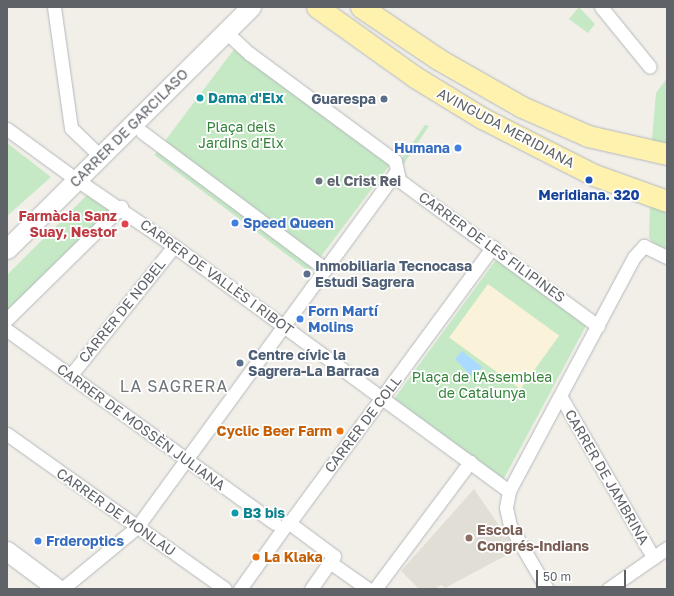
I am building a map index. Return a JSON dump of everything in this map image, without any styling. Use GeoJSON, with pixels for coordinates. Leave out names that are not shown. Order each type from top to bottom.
{"type":"FeatureCollection","features":[{"type":"Feature","properties":{"kind":"main road","name":"AVINGUDA MERIDIANA"},"geometry":{"type":"LineString","coordinates":[[317,7],[403,69],[482,118],[594,175],[667,201]]}},
{"type":"Feature","properties":{"kind":"main road","name":"AVINGUDA MERIDIANA"},"geometry":{"type":"LineString","coordinates":[[362,7],[438,59],[522,107],[588,136],[667,154]]}},
{"type":"Feature","properties":{"kind":"street"},"geometry":{"type":"LineString","coordinates":[[54,7],[71,128],[101,157]]}},
{"type":"Feature","properties":{"kind":"street","name":"CARRER DE GARCILASO"},"geometry":{"type":"LineString","coordinates":[[7,248],[101,157],[251,7]]}},
{"type":"Feature","properties":{"kind":"street"},"geometry":{"type":"LineString","coordinates":[[600,7],[650,67]]}},
{"type":"Feature","properties":{"kind":"street","name":"CARRER DE LES FILIPINES"},"geometry":{"type":"LineString","coordinates":[[226,32],[250,54],[395,161],[396,172],[399,180],[598,326]]}},
{"type":"Feature","properties":{"kind":"street","name":"CARRER DE VALLÈS I RIBOT"},"geometry":{"type":"LineString","coordinates":[[7,129],[77,180],[120,207],[284,325],[509,491]]}},
{"type":"Feature","properties":{"kind":"street"},"geometry":{"type":"LineString","coordinates":[[142,132],[325,269]]}},
{"type":"Feature","properties":{"kind":"street"},"geometry":{"type":"LineString","coordinates":[[62,589],[137,527],[396,172]]}},
{"type":"Feature","properties":{"kind":"street"},"geometry":{"type":"LineString","coordinates":[[7,319],[120,207]]}},
{"type":"Feature","properties":{"kind":"street","name":"CARRER DE NOBEL"},"geometry":{"type":"LineString","coordinates":[[70,376],[174,246]]}},
{"type":"Feature","properties":{"kind":"street"},"geometry":{"type":"LineString","coordinates":[[547,589],[510,526],[506,507],[509,491],[561,397],[634,257],[644,246],[651,252],[667,257]]}},
{"type":"Feature","properties":{"kind":"street","name":"CARRER DE COLL"},"geometry":{"type":"LineString","coordinates":[[290,522],[383,398],[492,247]]}},
{"type":"Feature","properties":{"kind":"street","name":"CARRER DE MOSSÈN JULIANA"},"geometry":{"type":"LineString","coordinates":[[7,330],[185,460],[275,523]]}},
{"type":"Feature","properties":{"kind":"street","name":"CARRER DE JAMBRINA"},"geometry":{"type":"LineString","coordinates":[[561,397],[653,557]]}},
{"type":"Feature","properties":{"kind":"street","name":"CARRER DE MONLAU"},"geometry":{"type":"LineString","coordinates":[[7,434],[225,589]]}},
{"type":"Feature","properties":{"kind":"street"},"geometry":{"type":"LineString","coordinates":[[375,589],[470,462]]}},
{"type":"Feature","properties":{"kind":"street"},"geometry":{"type":"LineString","coordinates":[[240,589],[288,522],[334,556],[311,589]]}},
{"type":"Feature","properties":{"kind":"street"},"geometry":{"type":"LineString","coordinates":[[608,589],[667,548]]}},
{"type":"Feature","properties":{"kind":"street"},"geometry":{"type":"LineString","coordinates":[[7,551],[58,589]]}},
{"type":"Feature","properties":{"kind":"street"},"geometry":{"type":"LineString","coordinates":[[330,563],[368,589]]}},
{"type":"Feature","properties":{"kind":"shaded area","name":"Escola Congrés-Indians"},"geometry":{"type":"Polygon","coordinates":[[[474,489],[516,550],[445,588],[442,585],[434,589],[419,589],[401,571],[474,489]]]}},
{"type":"Feature","properties":{"kind":"green space"},"geometry":{"type":"Polygon","coordinates":[[[579,7],[595,24],[588,33],[569,19],[579,7]]]}},
{"type":"Feature","properties":{"kind":"green space","name":"Plaça dels Jardins d'Elx"},"geometry":{"type":"Polygon","coordinates":[[[235,48],[390,165],[309,272],[154,155],[235,48]]]}},
{"type":"Feature","properties":{"kind":"green space"},"geometry":{"type":"Polygon","coordinates":[[[667,78],[667,144],[652,140],[656,93],[667,78]]]}},
{"type":"Feature","properties":{"kind":"green space"},"geometry":{"type":"Polygon","coordinates":[[[425,125],[429,126],[403,165],[402,158],[425,125]]]}},
{"type":"Feature","properties":{"kind":"green space"},"geometry":{"type":"Polygon","coordinates":[[[7,143],[51,177],[7,216],[7,143]]]}},
{"type":"Feature","properties":{"kind":"green space"},"geometry":{"type":"Polygon","coordinates":[[[89,193],[112,211],[7,314],[7,275],[89,193]]]}},
{"type":"Feature","properties":{"kind":"green space"},"geometry":{"type":"Polygon","coordinates":[[[650,205],[667,207],[667,249],[655,245],[649,238],[650,205]]]}},
{"type":"Feature","properties":{"kind":"green space","name":"Plaça de l'Assemblea de Catalunya"},"geometry":{"type":"Polygon","coordinates":[[[498,257],[587,324],[502,482],[394,399],[498,257]]]}},
{"type":"Feature","properties":{"kind":"sand"},"geometry":{"type":"Polygon","coordinates":[[[488,284],[559,336],[520,389],[449,337],[488,284]]]}},
{"type":"Feature","properties":{"kind":"water"},"geometry":{"type":"Polygon","coordinates":[[[462,351],[482,367],[473,378],[455,359],[462,351]]]}},
{"type":"Feature","properties":{"kind":"place","name":"Dama d'Elx"},"geometry":{"type":"Point","coordinates":[200,98]}},
{"type":"Feature","properties":{"kind":"place","name":"Guarespa"},"geometry":{"type":"Point","coordinates":[384,99]}},
{"type":"Feature","properties":{"kind":"place","name":"Humana"},"geometry":{"type":"Point","coordinates":[458,148]}},
{"type":"Feature","properties":{"kind":"place","name":"Meridiana. 320"},"geometry":{"type":"Point","coordinates":[589,180]}},
{"type":"Feature","properties":{"kind":"place","name":"el Crist Rei"},"geometry":{"type":"Point","coordinates":[319,181]}},
{"type":"Feature","properties":{"kind":"place","name":"Speed Queen"},"geometry":{"type":"Point","coordinates":[235,223]}},
{"type":"Feature","properties":{"kind":"place","name":"Farmàcia Sanz Suay, Nestor"},"geometry":{"type":"Point","coordinates":[125,224]}},
{"type":"Feature","properties":{"kind":"place","name":"Inmobiliaria Tecnocasa Estudi Sagrera"},"geometry":{"type":"Point","coordinates":[307,274]}},
{"type":"Feature","properties":{"kind":"place","name":"Forn Martí Molins"},"geometry":{"type":"Point","coordinates":[300,319]}},
{"type":"Feature","properties":{"kind":"place","name":"Centre cívic la Sagrera-La Barraca"},"geometry":{"type":"Point","coordinates":[240,363]}},
{"type":"Feature","properties":{"kind":"place","name":"Cyclic Beer Farm"},"geometry":{"type":"Point","coordinates":[340,431]}},
{"type":"Feature","properties":{"kind":"place","name":"B3 bis"},"geometry":{"type":"Point","coordinates":[235,513]}},
{"type":"Feature","properties":{"kind":"place","name":"Escola Congrés-Indians"},"geometry":{"type":"Point","coordinates":[469,538]}},
{"type":"Feature","properties":{"kind":"place","name":"Frderoptics"},"geometry":{"type":"Point","coordinates":[38,541]}},
{"type":"Feature","properties":{"kind":"place","name":"La Klaka"},"geometry":{"type":"Point","coordinates":[256,557]}},
{"type":"Feature","properties":{"kind":"district","name":"LA SAGRERA"},"geometry":{"type":"Point","coordinates":[174,386]}}]}
